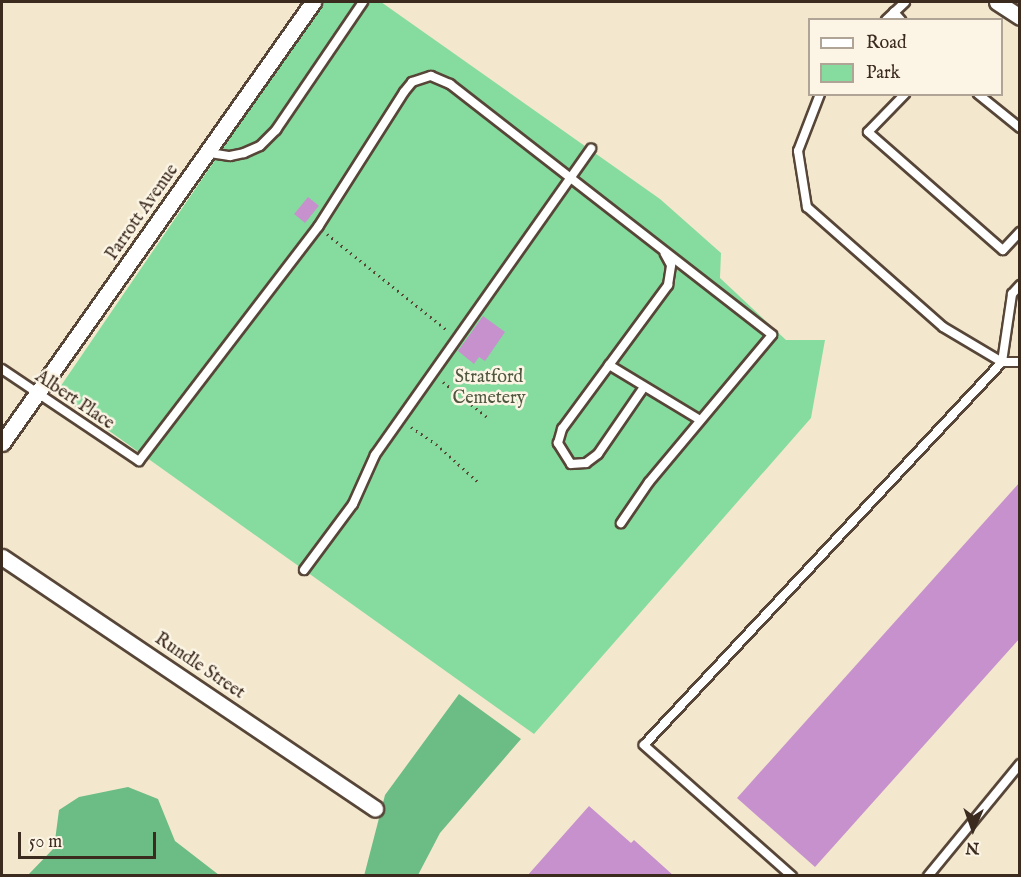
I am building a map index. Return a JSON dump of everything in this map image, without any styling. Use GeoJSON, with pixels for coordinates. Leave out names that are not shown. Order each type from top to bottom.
{"type":"FeatureCollection","features":[{"type":"Feature","properties":{"kind":"street","name":"Parrott Avenue"},"geometry":{"type":"LineString","coordinates":[[2,443],[210,153],[313,2]]}},
{"type":"Feature","properties":{"kind":"street"},"geometry":{"type":"LineString","coordinates":[[997,2],[1020,18]]}},
{"type":"Feature","properties":{"kind":"street","name":"Rundle Street"},"geometry":{"type":"LineString","coordinates":[[2,557],[375,809]]}},
{"type":"Feature","properties":{"kind":"lane"},"geometry":{"type":"LineString","coordinates":[[210,153],[230,156],[260,146],[276,130],[363,2]]}},
{"type":"Feature","properties":{"kind":"lane"},"geometry":{"type":"LineString","coordinates":[[888,18],[905,2]]}},
{"type":"Feature","properties":{"kind":"lane"},"geometry":{"type":"LineString","coordinates":[[894,12],[899,18]]}},
{"type":"Feature","properties":{"kind":"lane"},"geometry":{"type":"LineString","coordinates":[[318,226],[411,82],[431,76],[450,84],[772,335],[648,482],[621,524]]}},
{"type":"Feature","properties":{"kind":"lane"},"geometry":{"type":"LineString","coordinates":[[819,96],[798,151],[807,207],[943,327],[1002,362],[1020,362]]}},
{"type":"Feature","properties":{"kind":"lane"},"geometry":{"type":"LineString","coordinates":[[903,96],[868,132],[1003,250],[1020,232]]}},
{"type":"Feature","properties":{"kind":"lane"},"geometry":{"type":"LineString","coordinates":[[980,96],[1020,128]]}},
{"type":"Feature","properties":{"kind":"lane"},"geometry":{"type":"LineString","coordinates":[[304,570],[353,504],[375,455],[569,177],[591,149]]}},
{"type":"Feature","properties":{"kind":"lane","name":"Albert Place"},"geometry":{"type":"LineString","coordinates":[[2,369],[130,458],[139,460],[318,226]]}},
{"type":"Feature","properties":{"kind":"lane"},"geometry":{"type":"LineString","coordinates":[[644,387],[598,454],[585,463],[571,464],[558,443],[562,429],[669,285],[671,264],[663,250]]}},
{"type":"Feature","properties":{"kind":"lane"},"geometry":{"type":"LineString","coordinates":[[792,876],[644,745],[1002,362],[1012,294],[1020,285]]}},
{"type":"Feature","properties":{"kind":"lane"},"geometry":{"type":"LineString","coordinates":[[609,365],[700,420]]}},
{"type":"Feature","properties":{"kind":"lane"},"geometry":{"type":"LineString","coordinates":[[928,876],[1020,764]]}},
{"type":"Feature","properties":{"kind":"path"},"geometry":{"type":"LineString","coordinates":[[318,226],[457,338]]}},
{"type":"Feature","properties":{"kind":"path"},"geometry":{"type":"LineString","coordinates":[[432,373],[487,417]]}},
{"type":"Feature","properties":{"kind":"path"},"geometry":{"type":"LineString","coordinates":[[399,420],[436,444],[477,482]]}},
{"type":"Feature","properties":{"kind":"green space","name":"Stratford Cemetery"},"geometry":{"type":"Polygon","coordinates":[[[323,2],[381,2],[660,199],[721,253],[720,278],[786,340],[825,340],[811,418],[534,734],[56,393],[323,2]]]}},
{"type":"Feature","properties":{"kind":"green space"},"geometry":{"type":"Polygon","coordinates":[[[459,694],[521,739],[440,833],[418,875],[364,876],[385,795],[459,694]]]}},
{"type":"Feature","properties":{"kind":"green space"},"geometry":{"type":"Polygon","coordinates":[[[128,787],[158,799],[175,841],[219,875],[28,875],[54,848],[59,810],[79,797],[128,787]]]}},
{"type":"Feature","properties":{"kind":"building"},"geometry":{"type":"Polygon","coordinates":[[[308,197],[319,206],[305,223],[294,214],[308,197]]]}},
{"type":"Feature","properties":{"kind":"building"},"geometry":{"type":"Polygon","coordinates":[[[483,316],[505,332],[485,361],[479,357],[474,364],[458,351],[483,316]]]}},
{"type":"Feature","properties":{"kind":"building"},"geometry":{"type":"Polygon","coordinates":[[[1020,482],[1020,638],[815,867],[737,798],[1020,482]]]}},
{"type":"Feature","properties":{"kind":"building"},"geometry":{"type":"Polygon","coordinates":[[[589,806],[631,843],[634,840],[674,876],[527,876],[589,806]]]}}]}
